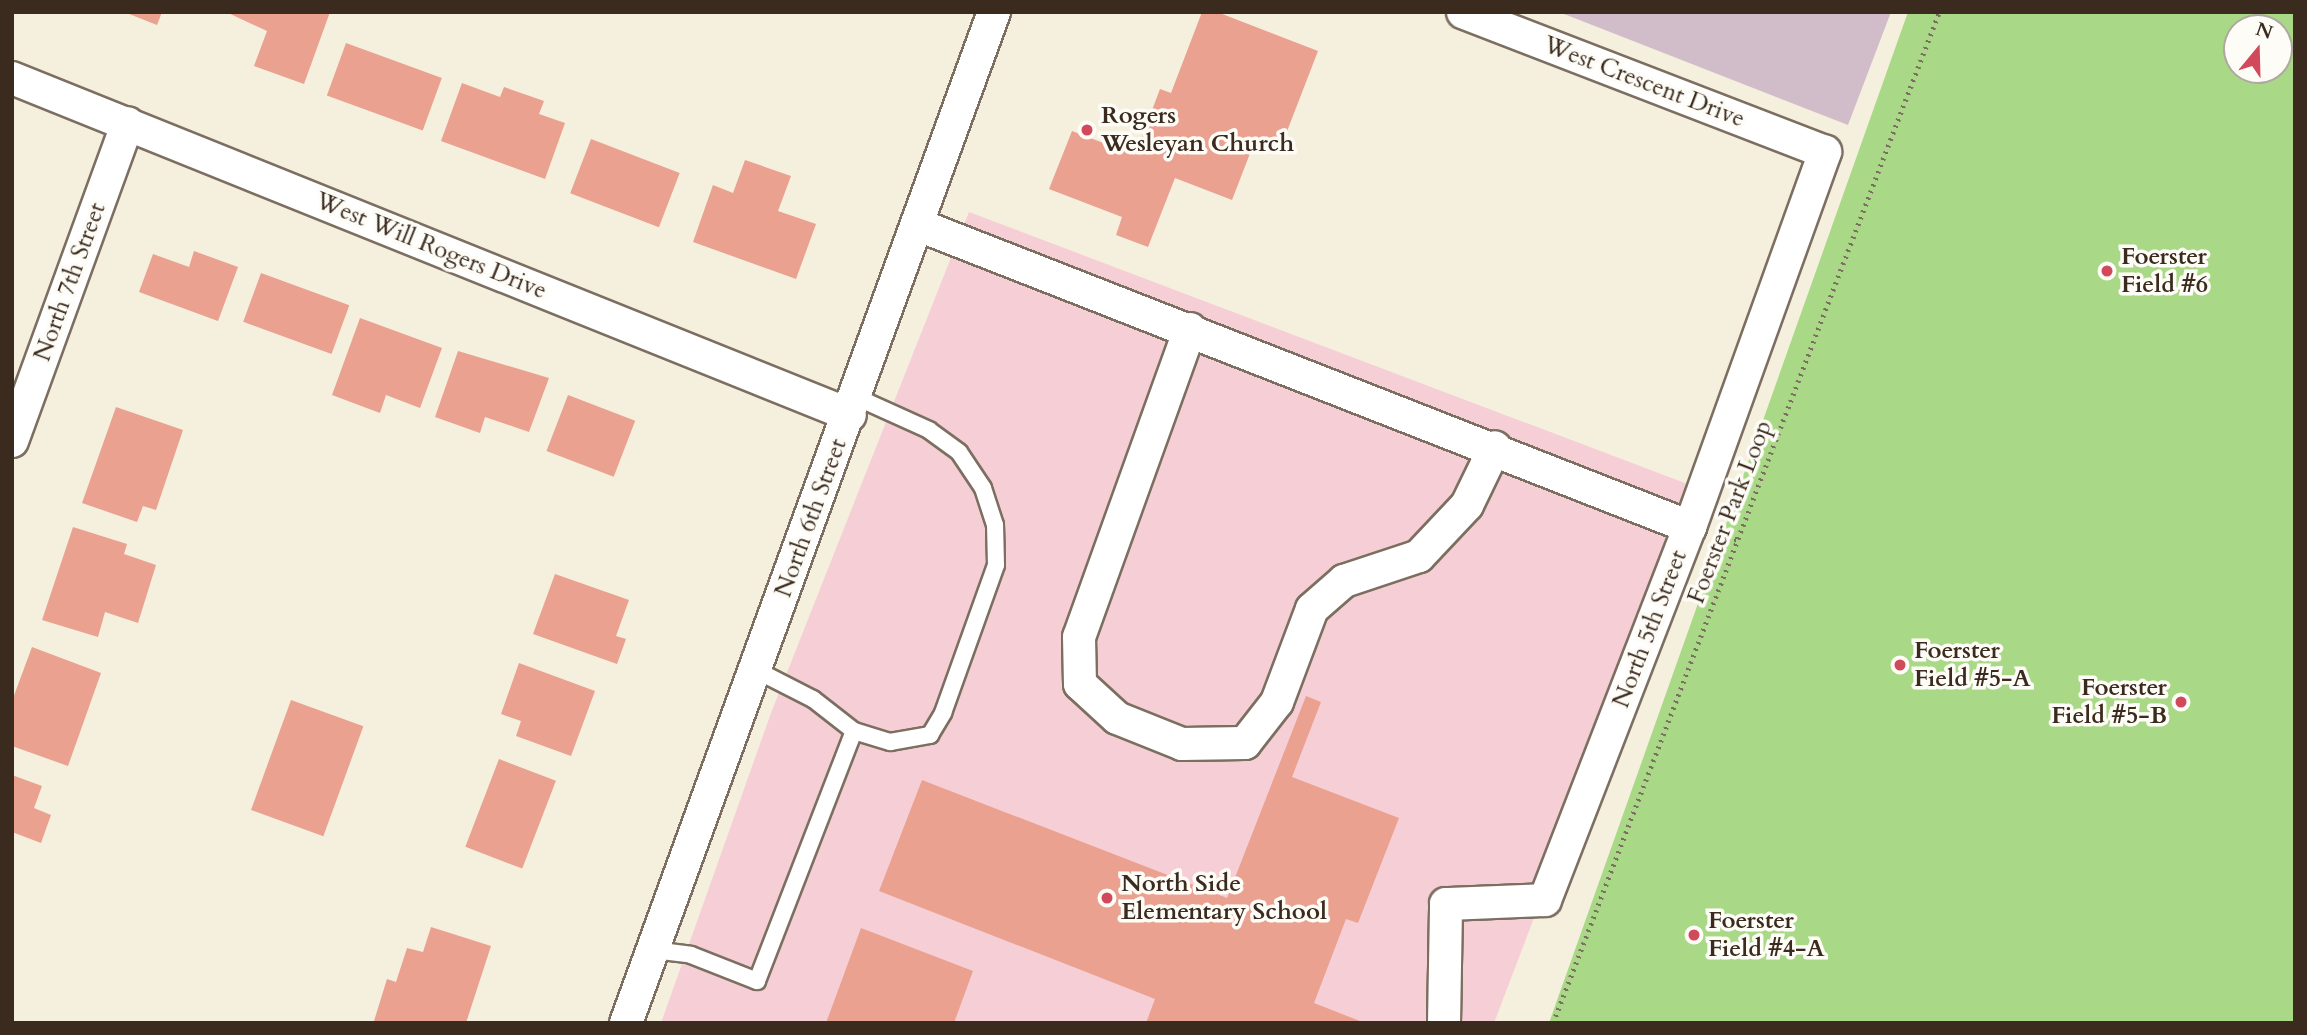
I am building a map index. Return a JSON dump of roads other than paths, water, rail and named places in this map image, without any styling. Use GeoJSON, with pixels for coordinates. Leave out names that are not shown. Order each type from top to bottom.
{"type":"FeatureCollection","features":[{"type":"Feature","properties":{"kind":"street","name":"North 6th Street"},"geometry":{"type":"LineString","coordinates":[[626,1023],[921,226],[994,12]]}},
{"type":"Feature","properties":{"kind":"street","name":"West Crescent Drive"},"geometry":{"type":"LineString","coordinates":[[1463,12],[1825,152]]}},
{"type":"Feature","properties":{"kind":"street","name":"West Will Rogers Drive"},"geometry":{"type":"LineString","coordinates":[[12,78],[853,406]]}},
{"type":"Feature","properties":{"kind":"street","name":"North 7th Street"},"geometry":{"type":"LineString","coordinates":[[12,441],[128,123]]}},
{"type":"Feature","properties":{"kind":"street","name":"North 5th Street"},"geometry":{"type":"LineString","coordinates":[[1444,1023],[1446,904],[1545,900],[1690,527],[1825,152]]}},
{"type":"Feature","properties":{"kind":"street"},"geometry":{"type":"LineString","coordinates":[[921,226],[1495,447],[1690,527]]}},
{"type":"Feature","properties":{"kind":"street"},"geometry":{"type":"LineString","coordinates":[[1190,329],[1079,637],[1080,684],[1117,718],[1182,744],[1245,743],[1277,702],[1312,609],[1345,581],[1419,556],[1467,505],[1495,447]]}},
{"type":"Feature","properties":{"kind":"lane"},"geometry":{"type":"LineString","coordinates":[[756,670],[813,699],[854,731],[890,742],[930,735],[996,565],[995,525],[983,488],[959,452],[929,430],[853,406]]}},
{"type":"Feature","properties":{"kind":"lane"},"geometry":{"type":"LineString","coordinates":[[653,950],[691,955],[757,981],[854,731]]}},
{"type":"Feature","properties":{"kind":"place","name":"Rogers Wesleyan Church"},"geometry":{"type":"Point","coordinates":[1087,130]}},
{"type":"Feature","properties":{"kind":"place","name":"Foerster Field #6"},"geometry":{"type":"Point","coordinates":[2107,271]}},
{"type":"Feature","properties":{"kind":"place","name":"Foerster Field #5-A"},"geometry":{"type":"Point","coordinates":[1900,665]}},
{"type":"Feature","properties":{"kind":"place","name":"Foerster Field #5-B"},"geometry":{"type":"Point","coordinates":[2181,702]}},
{"type":"Feature","properties":{"kind":"place","name":"North Side Elementary School"},"geometry":{"type":"Point","coordinates":[1107,898]}},
{"type":"Feature","properties":{"kind":"place","name":"Foerster Field #4-A"},"geometry":{"type":"Point","coordinates":[1694,935]}}]}
